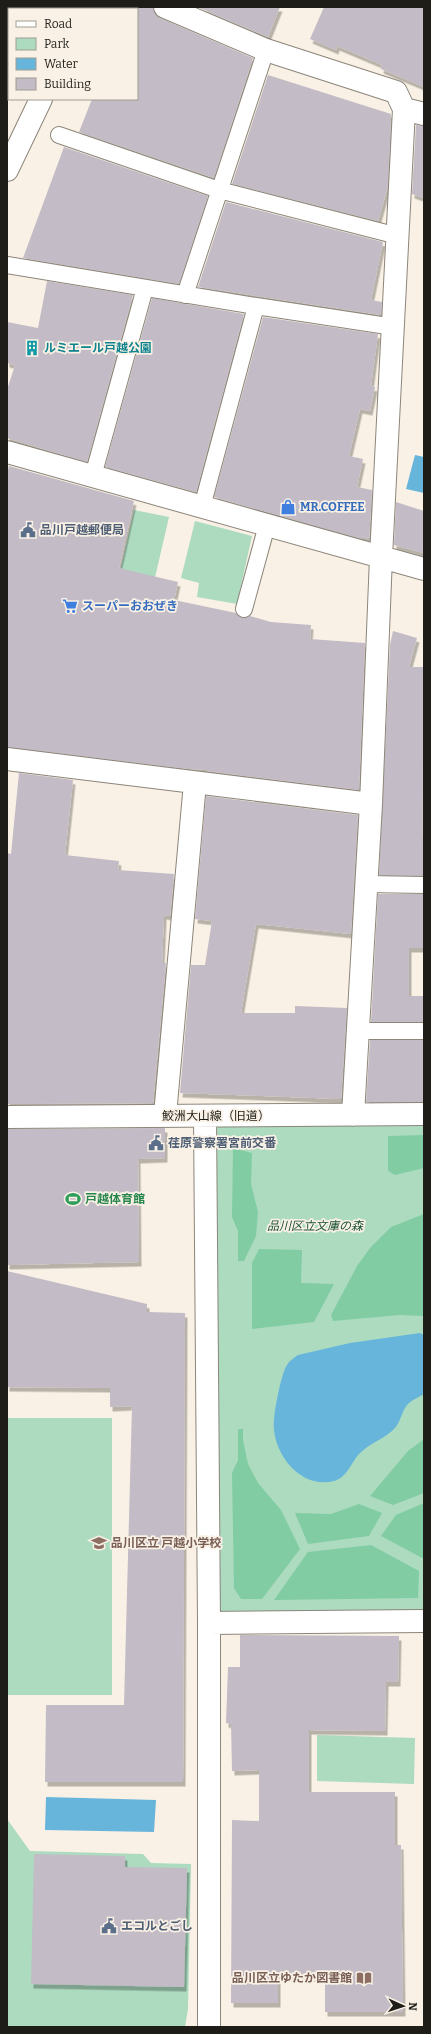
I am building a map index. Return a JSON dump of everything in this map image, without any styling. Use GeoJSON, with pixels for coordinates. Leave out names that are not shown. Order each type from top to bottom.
{"type":"FeatureCollection","features":[{"type":"Feature","properties":{"kind":"street"},"geometry":{"type":"LineString","coordinates":[[165,7],[266,50],[396,92],[414,112],[398,236],[381,557],[367,884],[352,1115]]}},
{"type":"Feature","properties":{"kind":"street"},"geometry":{"type":"LineString","coordinates":[[7,170],[41,100]]}},
{"type":"Feature","properties":{"kind":"street"},"geometry":{"type":"LineString","coordinates":[[7,452],[424,569]]}},
{"type":"Feature","properties":{"kind":"street"},"geometry":{"type":"LineString","coordinates":[[7,759],[195,784],[371,804]]}},
{"type":"Feature","properties":{"kind":"street"},"geometry":{"type":"LineString","coordinates":[[165,1115],[195,784]]}},
{"type":"Feature","properties":{"kind":"street","name":"鮫洲大山線（旧道）"},"geometry":{"type":"LineString","coordinates":[[7,1117],[424,1114]]}},
{"type":"Feature","properties":{"kind":"street"},"geometry":{"type":"LineString","coordinates":[[205,1116],[209,1623],[209,2027]]}},
{"type":"Feature","properties":{"kind":"street"},"geometry":{"type":"LineString","coordinates":[[209,1623],[424,1621]]}},
{"type":"Feature","properties":{"kind":"lane"},"geometry":{"type":"LineString","coordinates":[[185,295],[266,50]]}},
{"type":"Feature","properties":{"kind":"lane"},"geometry":{"type":"LineString","coordinates":[[59,135],[219,190],[398,236]]}},
{"type":"Feature","properties":{"kind":"lane"},"geometry":{"type":"LineString","coordinates":[[7,265],[185,295],[394,327]]}},
{"type":"Feature","properties":{"kind":"lane"},"geometry":{"type":"LineString","coordinates":[[93,476],[145,288]]}},
{"type":"Feature","properties":{"kind":"lane"},"geometry":{"type":"LineString","coordinates":[[202,507],[256,306]]}},
{"type":"Feature","properties":{"kind":"lane"},"geometry":{"type":"LineString","coordinates":[[244,609],[267,525]]}},
{"type":"Feature","properties":{"kind":"lane"},"geometry":{"type":"LineString","coordinates":[[367,884],[424,885]]}},
{"type":"Feature","properties":{"kind":"lane"},"geometry":{"type":"LineString","coordinates":[[358,1031],[424,1030]]}},
{"type":"Feature","properties":{"kind":"green space"},"geometry":{"type":"Polygon","coordinates":[[[134,510],[169,517],[138,651],[102,651],[134,510]]]}},
{"type":"Feature","properties":{"kind":"green space"},"geometry":{"type":"Polygon","coordinates":[[[195,521],[252,536],[237,604],[197,597],[199,583],[181,578],[195,521]]]}},
{"type":"Feature","properties":{"kind":"green space","name":"品川区立文庫の森"},"geometry":{"type":"Polygon","coordinates":[[[205,1116],[424,1116],[424,1622],[209,1623],[205,1116]]]}},
{"type":"Feature","properties":{"kind":"green space"},"geometry":{"type":"Polygon","coordinates":[[[424,1135],[424,1168],[395,1175],[388,1171],[388,1136],[424,1135]]]}},
{"type":"Feature","properties":{"kind":"green space"},"geometry":{"type":"Polygon","coordinates":[[[233,1148],[252,1153],[251,1184],[258,1212],[256,1236],[244,1261],[238,1261],[238,1231],[232,1217],[233,1148]]]}},
{"type":"Feature","properties":{"kind":"green space"},"geometry":{"type":"Polygon","coordinates":[[[424,1214],[424,1316],[400,1315],[333,1321],[331,1315],[357,1266],[370,1248],[391,1227],[424,1214]]]}},
{"type":"Feature","properties":{"kind":"green space"},"geometry":{"type":"Polygon","coordinates":[[[259,1249],[302,1250],[301,1283],[334,1284],[314,1322],[252,1329],[252,1263],[259,1249]]]}},
{"type":"Feature","properties":{"kind":"green space"},"geometry":{"type":"Polygon","coordinates":[[[7,1418],[112,1418],[112,1695],[7,1695],[7,1418]]]}},
{"type":"Feature","properties":{"kind":"green space"},"geometry":{"type":"Polygon","coordinates":[[[238,1429],[243,1429],[243,1440],[248,1464],[258,1483],[281,1510],[300,1549],[262,1599],[241,1599],[234,1588],[232,1473],[238,1460],[238,1429]]]}},
{"type":"Feature","properties":{"kind":"green space"},"geometry":{"type":"Polygon","coordinates":[[[424,1439],[424,1493],[393,1505],[370,1496],[408,1451],[424,1439]]]}},
{"type":"Feature","properties":{"kind":"green space"},"geometry":{"type":"Polygon","coordinates":[[[424,1503],[424,1559],[381,1536],[396,1515],[424,1503]]]}},
{"type":"Feature","properties":{"kind":"green space"},"geometry":{"type":"Polygon","coordinates":[[[359,1504],[382,1513],[369,1536],[308,1544],[295,1513],[331,1514],[359,1504]]]}},
{"type":"Feature","properties":{"kind":"green space"},"geometry":{"type":"Polygon","coordinates":[[[371,1545],[419,1571],[418,1598],[274,1600],[308,1552],[371,1545]]]}},
{"type":"Feature","properties":{"kind":"green space"},"geometry":{"type":"Polygon","coordinates":[[[317,1735],[415,1738],[414,1784],[317,1781],[317,1735]]]}},
{"type":"Feature","properties":{"kind":"green space","name":"エコルとごし"},"geometry":{"type":"Polygon","coordinates":[[[7,1819],[30,1851],[143,1854],[151,1863],[191,1864],[188,2009],[185,2027],[7,2027],[7,1819]]]}},
{"type":"Feature","properties":{"kind":"water"},"geometry":{"type":"Polygon","coordinates":[[[415,455],[424,457],[424,493],[406,489],[415,455]]]}},
{"type":"Feature","properties":{"kind":"water"},"geometry":{"type":"Polygon","coordinates":[[[420,1333],[424,1335],[424,1394],[408,1404],[395,1428],[387,1435],[364,1449],[346,1473],[339,1479],[323,1482],[302,1476],[286,1461],[276,1441],[274,1430],[280,1386],[289,1362],[298,1355],[350,1343],[420,1333]]]}},
{"type":"Feature","properties":{"kind":"water"},"geometry":{"type":"Polygon","coordinates":[[[46,1797],[156,1800],[154,1832],[45,1830],[46,1797]]]}},
{"type":"Feature","properties":{"kind":"building"},"geometry":{"type":"Polygon","coordinates":[[[153,7],[155,14],[160,18],[253,58],[214,178],[79,132],[92,100],[138,100],[137,8],[153,7]]]}},
{"type":"Feature","properties":{"kind":"building"},"geometry":{"type":"Polygon","coordinates":[[[197,7],[280,7],[268,37],[197,7]]]}},
{"type":"Feature","properties":{"kind":"building"},"geometry":{"type":"Polygon","coordinates":[[[324,7],[424,7],[424,87],[381,69],[382,65],[337,46],[336,50],[310,39],[324,7]]]}},
{"type":"Feature","properties":{"kind":"building"},"geometry":{"type":"Polygon","coordinates":[[[268,75],[391,114],[388,186],[378,221],[232,184],[268,75]]]}},
{"type":"Feature","properties":{"kind":"building"},"geometry":{"type":"Polygon","coordinates":[[[416,125],[424,126],[424,198],[412,194],[416,125]]]}},
{"type":"Feature","properties":{"kind":"building"},"geometry":{"type":"Polygon","coordinates":[[[64,147],[208,196],[179,284],[23,258],[64,147]]]}},
{"type":"Feature","properties":{"kind":"building"},"geometry":{"type":"Polygon","coordinates":[[[226,202],[383,242],[371,300],[382,302],[381,315],[198,287],[226,202]]]}},
{"type":"Feature","properties":{"kind":"building"},"geometry":{"type":"Polygon","coordinates":[[[47,281],[133,295],[87,462],[7,438],[7,390],[15,365],[7,363],[7,322],[38,328],[47,281]]]}},
{"type":"Feature","properties":{"kind":"building"},"geometry":{"type":"Polygon","coordinates":[[[152,298],[244,314],[196,492],[105,467],[152,298]]]}},
{"type":"Feature","properties":{"kind":"building"},"geometry":{"type":"Polygon","coordinates":[[[263,317],[378,334],[371,386],[375,387],[370,411],[360,409],[349,456],[363,459],[357,487],[372,490],[369,539],[362,537],[362,539],[214,497],[263,317]]]}},
{"type":"Feature","properties":{"kind":"building"},"geometry":{"type":"Polygon","coordinates":[[[9,466],[134,501],[119,568],[178,582],[174,600],[236,613],[242,618],[250,616],[271,622],[311,625],[310,639],[365,643],[359,790],[207,771],[208,770],[7,747],[7,474],[9,466]]]}},
{"type":"Feature","properties":{"kind":"building"},"geometry":{"type":"Polygon","coordinates":[[[396,502],[424,511],[424,553],[394,545],[396,502]]]}},
{"type":"Feature","properties":{"kind":"building"},"geometry":{"type":"Polygon","coordinates":[[[393,631],[417,638],[409,667],[424,667],[422,841],[424,841],[424,876],[379,875],[390,645],[393,631]]]}},
{"type":"Feature","properties":{"kind":"building"},"geometry":{"type":"Polygon","coordinates":[[[19,773],[73,780],[65,855],[119,861],[118,870],[174,874],[170,916],[164,915],[162,963],[166,963],[153,1103],[7,1104],[7,853],[11,854],[19,773]]]}},
{"type":"Feature","properties":{"kind":"building"},"geometry":{"type":"Polygon","coordinates":[[[206,796],[358,815],[351,934],[256,924],[241,1013],[295,1013],[295,1006],[347,1008],[341,1099],[180,1093],[191,965],[205,965],[212,921],[195,919],[206,796]]]}},
{"type":"Feature","properties":{"kind":"building"},"geometry":{"type":"Polygon","coordinates":[[[378,894],[424,894],[424,948],[409,948],[409,996],[424,996],[424,1022],[371,1022],[378,894]]]}},
{"type":"Feature","properties":{"kind":"building"},"geometry":{"type":"Polygon","coordinates":[[[370,1040],[424,1040],[424,1102],[366,1102],[370,1040]]]}},
{"type":"Feature","properties":{"kind":"building","name":"戸越体育館"},"geometry":{"type":"Polygon","coordinates":[[[165,1128],[165,1158],[138,1159],[139,1262],[7,1265],[7,1129],[165,1128]]]}},
{"type":"Feature","properties":{"kind":"building"},"geometry":{"type":"Polygon","coordinates":[[[7,1271],[147,1304],[147,1312],[185,1313],[183,1782],[45,1782],[46,1705],[124,1705],[132,1406],[110,1407],[110,1388],[7,1387],[7,1271]]]}},
{"type":"Feature","properties":{"kind":"building"},"geometry":{"type":"Polygon","coordinates":[[[240,1635],[399,1636],[398,1682],[386,1682],[385,1731],[309,1730],[309,1792],[395,1792],[395,1845],[401,1845],[403,2012],[325,2012],[325,1977],[278,1977],[278,2003],[231,2003],[232,1820],[259,1821],[259,1770],[232,1771],[231,1724],[226,1723],[228,1667],[240,1667],[240,1635]]]}},
{"type":"Feature","properties":{"kind":"building","name":"エコルとごし"},"geometry":{"type":"Polygon","coordinates":[[[34,1854],[125,1856],[125,1867],[187,1868],[184,1987],[31,1984],[34,1854]]]}},
{"type":"Feature","properties":{"kind":"place","name":"ルミエール戸越公園"},"geometry":{"type":"Point","coordinates":[32,348]}},
{"type":"Feature","properties":{"kind":"place","name":"MR.COFFEE"},"geometry":{"type":"Point","coordinates":[288,507]}},
{"type":"Feature","properties":{"kind":"place","name":"品川戸越郵便局"},"geometry":{"type":"Point","coordinates":[28,530]}},
{"type":"Feature","properties":{"kind":"place","name":"スーパーおおぜき"},"geometry":{"type":"Point","coordinates":[70,606]}},
{"type":"Feature","properties":{"kind":"place","name":"荏原警察署宮前交番"},"geometry":{"type":"Point","coordinates":[156,1143]}},
{"type":"Feature","properties":{"kind":"place","name":"戸越体育館"},"geometry":{"type":"Point","coordinates":[73,1199]}},
{"type":"Feature","properties":{"kind":"place","name":"品川区立 戸越小学校"},"geometry":{"type":"Point","coordinates":[99,1543]}},
{"type":"Feature","properties":{"kind":"place","name":"エコルとごし"},"geometry":{"type":"Point","coordinates":[109,1926]}},
{"type":"Feature","properties":{"kind":"place","name":"品川区立ゆたか図書館"},"geometry":{"type":"Point","coordinates":[364,1978]}}]}
